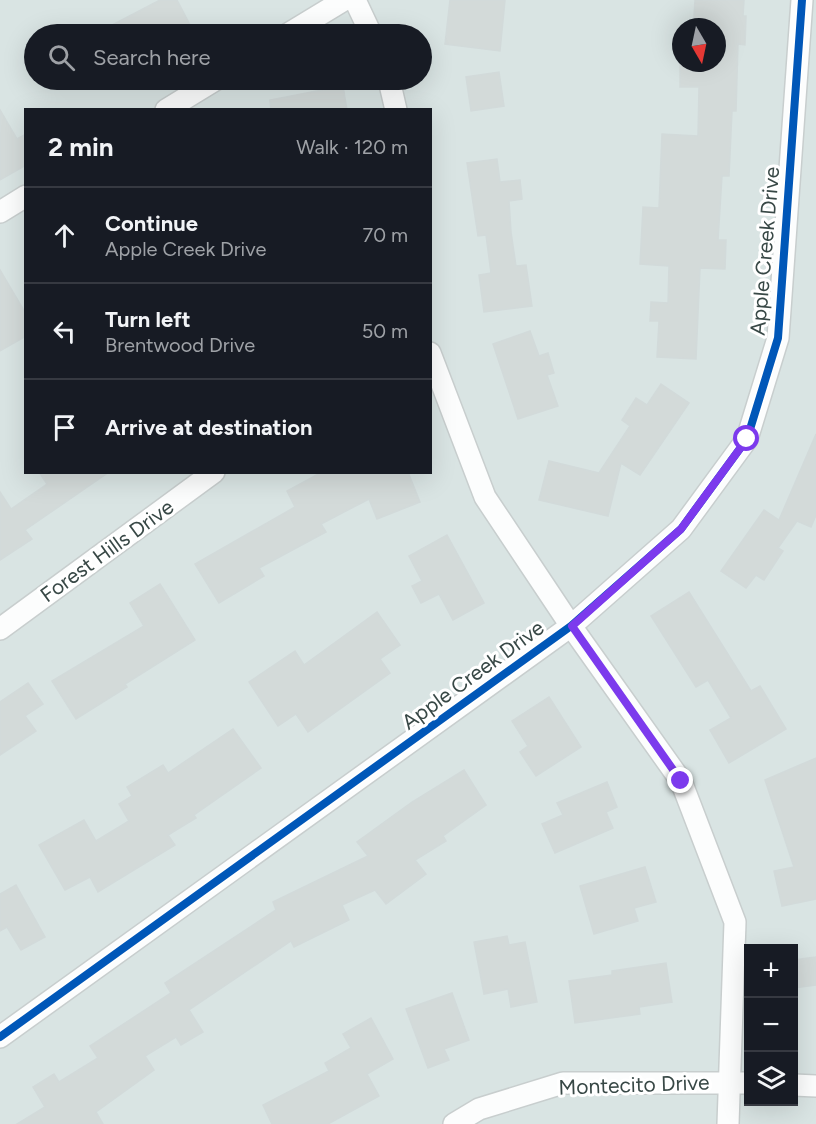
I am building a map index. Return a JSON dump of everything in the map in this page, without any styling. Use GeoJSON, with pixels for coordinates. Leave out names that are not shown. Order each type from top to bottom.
{"type":"FeatureCollection","features":[{"type":"Feature","properties":{"kind":"street"},"geometry":{"type":"LineString","coordinates":[[304,24],[344,0]]}},
{"type":"Feature","properties":{"kind":"street"},"geometry":{"type":"LineString","coordinates":[[355,0],[366,24]]}},
{"type":"Feature","properties":{"kind":"street","name":"Apple Creek Drive"},"geometry":{"type":"LineString","coordinates":[[0,1037],[572,626],[681,529],[747,439],[778,338],[802,0]]}},
{"type":"Feature","properties":{"kind":"street"},"geometry":{"type":"LineString","coordinates":[[169,108],[199,90]]}},
{"type":"Feature","properties":{"kind":"street"},"geometry":{"type":"LineString","coordinates":[[391,90],[396,108]]}},
{"type":"Feature","properties":{"kind":"street"},"geometry":{"type":"LineString","coordinates":[[0,212],[24,197]]}},
{"type":"Feature","properties":{"kind":"street"},"geometry":{"type":"LineString","coordinates":[[432,358],[485,497],[681,781],[735,922],[740,1082],[728,1124]]}},
{"type":"Feature","properties":{"kind":"street","name":"Forest Hills Drive"},"geometry":{"type":"LineString","coordinates":[[0,629],[211,474]]}},
{"type":"Feature","properties":{"kind":"street","name":"Montecito Drive"},"geometry":{"type":"LineString","coordinates":[[454,1124],[478,1110],[563,1083],[740,1082]]}},
{"type":"Feature","properties":{"kind":"street"},"geometry":{"type":"LineString","coordinates":[[798,1085],[816,1086]]}},
{"type":"Feature","properties":{"kind":"shaded area"},"geometry":{"type":"Polygon","coordinates":[[[0,0],[816,0],[816,1124],[0,1124],[0,0]]]}},
{"type":"Feature","properties":{"kind":"building"},"geometry":{"type":"Polygon","coordinates":[[[160,0],[177,0],[189,24],[114,24],[160,0]]]}},
{"type":"Feature","properties":{"kind":"building"},"geometry":{"type":"Polygon","coordinates":[[[450,0],[505,0],[500,51],[445,44],[450,0]]]}},
{"type":"Feature","properties":{"kind":"building"},"geometry":{"type":"Polygon","coordinates":[[[695,0],[744,0],[745,45],[738,44],[736,111],[732,111],[729,176],[722,176],[718,240],[726,240],[725,269],[700,268],[696,359],[657,357],[659,321],[650,321],[651,302],[668,303],[669,266],[640,264],[643,207],[659,208],[662,134],[698,136],[699,87],[680,87],[680,72],[726,72],[726,18],[694,18],[695,0]]]}},
{"type":"Feature","properties":{"kind":"building"},"geometry":{"type":"Polygon","coordinates":[[[499,72],[504,106],[471,111],[466,77],[499,72]]]}},
{"type":"Feature","properties":{"kind":"building"},"geometry":{"type":"Polygon","coordinates":[[[322,90],[344,90],[347,108],[271,108],[270,100],[322,90]]]}},
{"type":"Feature","properties":{"kind":"building"},"geometry":{"type":"Polygon","coordinates":[[[0,110],[17,139],[24,135],[24,166],[0,180],[0,110]]]}},
{"type":"Feature","properties":{"kind":"building"},"geometry":{"type":"Polygon","coordinates":[[[497,159],[500,182],[520,180],[522,199],[509,201],[511,232],[516,266],[526,265],[532,306],[484,312],[479,275],[491,273],[486,235],[478,236],[467,163],[497,159]]]}},
{"type":"Feature","properties":{"kind":"building"},"geometry":{"type":"Polygon","coordinates":[[[0,270],[24,311],[24,337],[0,351],[0,270]]]}},
{"type":"Feature","properties":{"kind":"building"},"geometry":{"type":"Polygon","coordinates":[[[530,331],[539,356],[548,353],[554,373],[547,375],[558,406],[518,419],[493,344],[530,331]]]}},
{"type":"Feature","properties":{"kind":"building"},"geometry":{"type":"Polygon","coordinates":[[[661,384],[689,403],[640,475],[621,463],[608,516],[539,500],[549,461],[599,473],[630,426],[622,420],[636,398],[647,405],[661,384]]]}},
{"type":"Feature","properties":{"kind":"building"},"geometry":{"type":"Polygon","coordinates":[[[816,434],[816,515],[811,527],[797,521],[778,548],[783,551],[764,580],[756,575],[746,588],[721,571],[764,510],[779,520],[816,434]]]}},
{"type":"Feature","properties":{"kind":"building"},"geometry":{"type":"Polygon","coordinates":[[[40,474],[106,474],[25,530],[32,539],[0,560],[0,492],[11,509],[47,484],[40,474]]]}},
{"type":"Feature","properties":{"kind":"building"},"geometry":{"type":"Polygon","coordinates":[[[318,474],[409,474],[420,502],[377,519],[369,499],[321,524],[326,532],[259,568],[264,576],[219,603],[195,564],[295,507],[287,491],[318,474]]]}},
{"type":"Feature","properties":{"kind":"building"},"geometry":{"type":"Polygon","coordinates":[[[447,535],[484,603],[453,620],[439,594],[421,603],[412,586],[422,581],[409,556],[447,535]]]}},
{"type":"Feature","properties":{"kind":"building"},"geometry":{"type":"Polygon","coordinates":[[[160,584],[195,640],[125,684],[127,687],[76,719],[52,681],[144,626],[130,603],[160,584]]]}},
{"type":"Feature","properties":{"kind":"building"},"geometry":{"type":"Polygon","coordinates":[[[689,592],[751,691],[760,686],[786,729],[729,763],[710,730],[731,718],[708,680],[696,687],[651,616],[689,592]]]}},
{"type":"Feature","properties":{"kind":"building"},"geometry":{"type":"Polygon","coordinates":[[[377,612],[400,645],[380,659],[390,673],[308,732],[296,714],[278,726],[249,682],[295,651],[304,665],[377,612]]]}},
{"type":"Feature","properties":{"kind":"building"},"geometry":{"type":"Polygon","coordinates":[[[28,683],[43,704],[25,716],[36,731],[0,755],[0,702],[28,683]]]}},
{"type":"Feature","properties":{"kind":"building"},"geometry":{"type":"Polygon","coordinates":[[[549,697],[581,747],[536,776],[520,752],[528,746],[512,721],[549,697]]]}},
{"type":"Feature","properties":{"kind":"building"},"geometry":{"type":"Polygon","coordinates":[[[233,729],[261,768],[194,815],[196,818],[168,835],[175,845],[98,892],[90,877],[65,890],[39,845],[84,820],[96,841],[129,821],[119,804],[132,796],[127,787],[163,765],[168,773],[233,729]]]}},
{"type":"Feature","properties":{"kind":"building"},"geometry":{"type":"Polygon","coordinates":[[[816,758],[816,899],[782,906],[774,871],[794,867],[765,780],[816,758]]]}},
{"type":"Feature","properties":{"kind":"building"},"geometry":{"type":"Polygon","coordinates":[[[464,770],[486,805],[443,836],[446,841],[415,860],[426,874],[386,904],[375,890],[342,905],[349,920],[294,947],[291,941],[189,1010],[203,1032],[181,1045],[176,1037],[145,1056],[154,1070],[96,1112],[103,1124],[17,1124],[45,1107],[33,1087],[54,1074],[59,1082],[98,1058],[90,1046],[171,993],[165,983],[276,910],[273,902],[368,856],[357,842],[412,802],[464,770]]]}},
{"type":"Feature","properties":{"kind":"building"},"geometry":{"type":"Polygon","coordinates":[[[607,782],[617,807],[606,812],[613,828],[555,853],[542,824],[563,815],[557,803],[607,782]]]}},
{"type":"Feature","properties":{"kind":"building"},"geometry":{"type":"Polygon","coordinates":[[[645,867],[656,902],[634,908],[638,921],[594,934],[580,886],[645,867]]]}},
{"type":"Feature","properties":{"kind":"building"},"geometry":{"type":"Polygon","coordinates":[[[16,885],[45,937],[21,950],[7,927],[0,931],[0,894],[16,885]]]}},
{"type":"Feature","properties":{"kind":"building"},"geometry":{"type":"Polygon","coordinates":[[[507,936],[509,945],[525,942],[537,1002],[511,1007],[508,989],[484,994],[474,942],[507,936]]]}},
{"type":"Feature","properties":{"kind":"building"},"geometry":{"type":"Polygon","coordinates":[[[816,957],[816,985],[798,987],[798,959],[816,957]]]}},
{"type":"Feature","properties":{"kind":"building"},"geometry":{"type":"Polygon","coordinates":[[[666,963],[672,1002],[639,1007],[640,1014],[575,1023],[569,981],[612,975],[612,971],[666,963]]]}},
{"type":"Feature","properties":{"kind":"building"},"geometry":{"type":"Polygon","coordinates":[[[452,993],[469,1040],[444,1049],[449,1060],[428,1068],[406,1009],[452,993]]]}},
{"type":"Feature","properties":{"kind":"building"},"geometry":{"type":"Polygon","coordinates":[[[371,1018],[393,1059],[367,1074],[379,1096],[328,1124],[272,1124],[263,1105],[329,1071],[325,1063],[351,1048],[343,1034],[371,1018]]]}},
{"type":"Feature","properties":{"kind":"cycle path"},"geometry":{"type":"LineString","coordinates":[[0,1037],[571,626],[681,529],[747,439],[778,338],[802,0]]}},
{"type":"Feature","properties":{"kind":"route"},"geometry":{"type":"LineString","coordinates":[[681,781],[572,626],[681,529],[747,439]]}}]}
